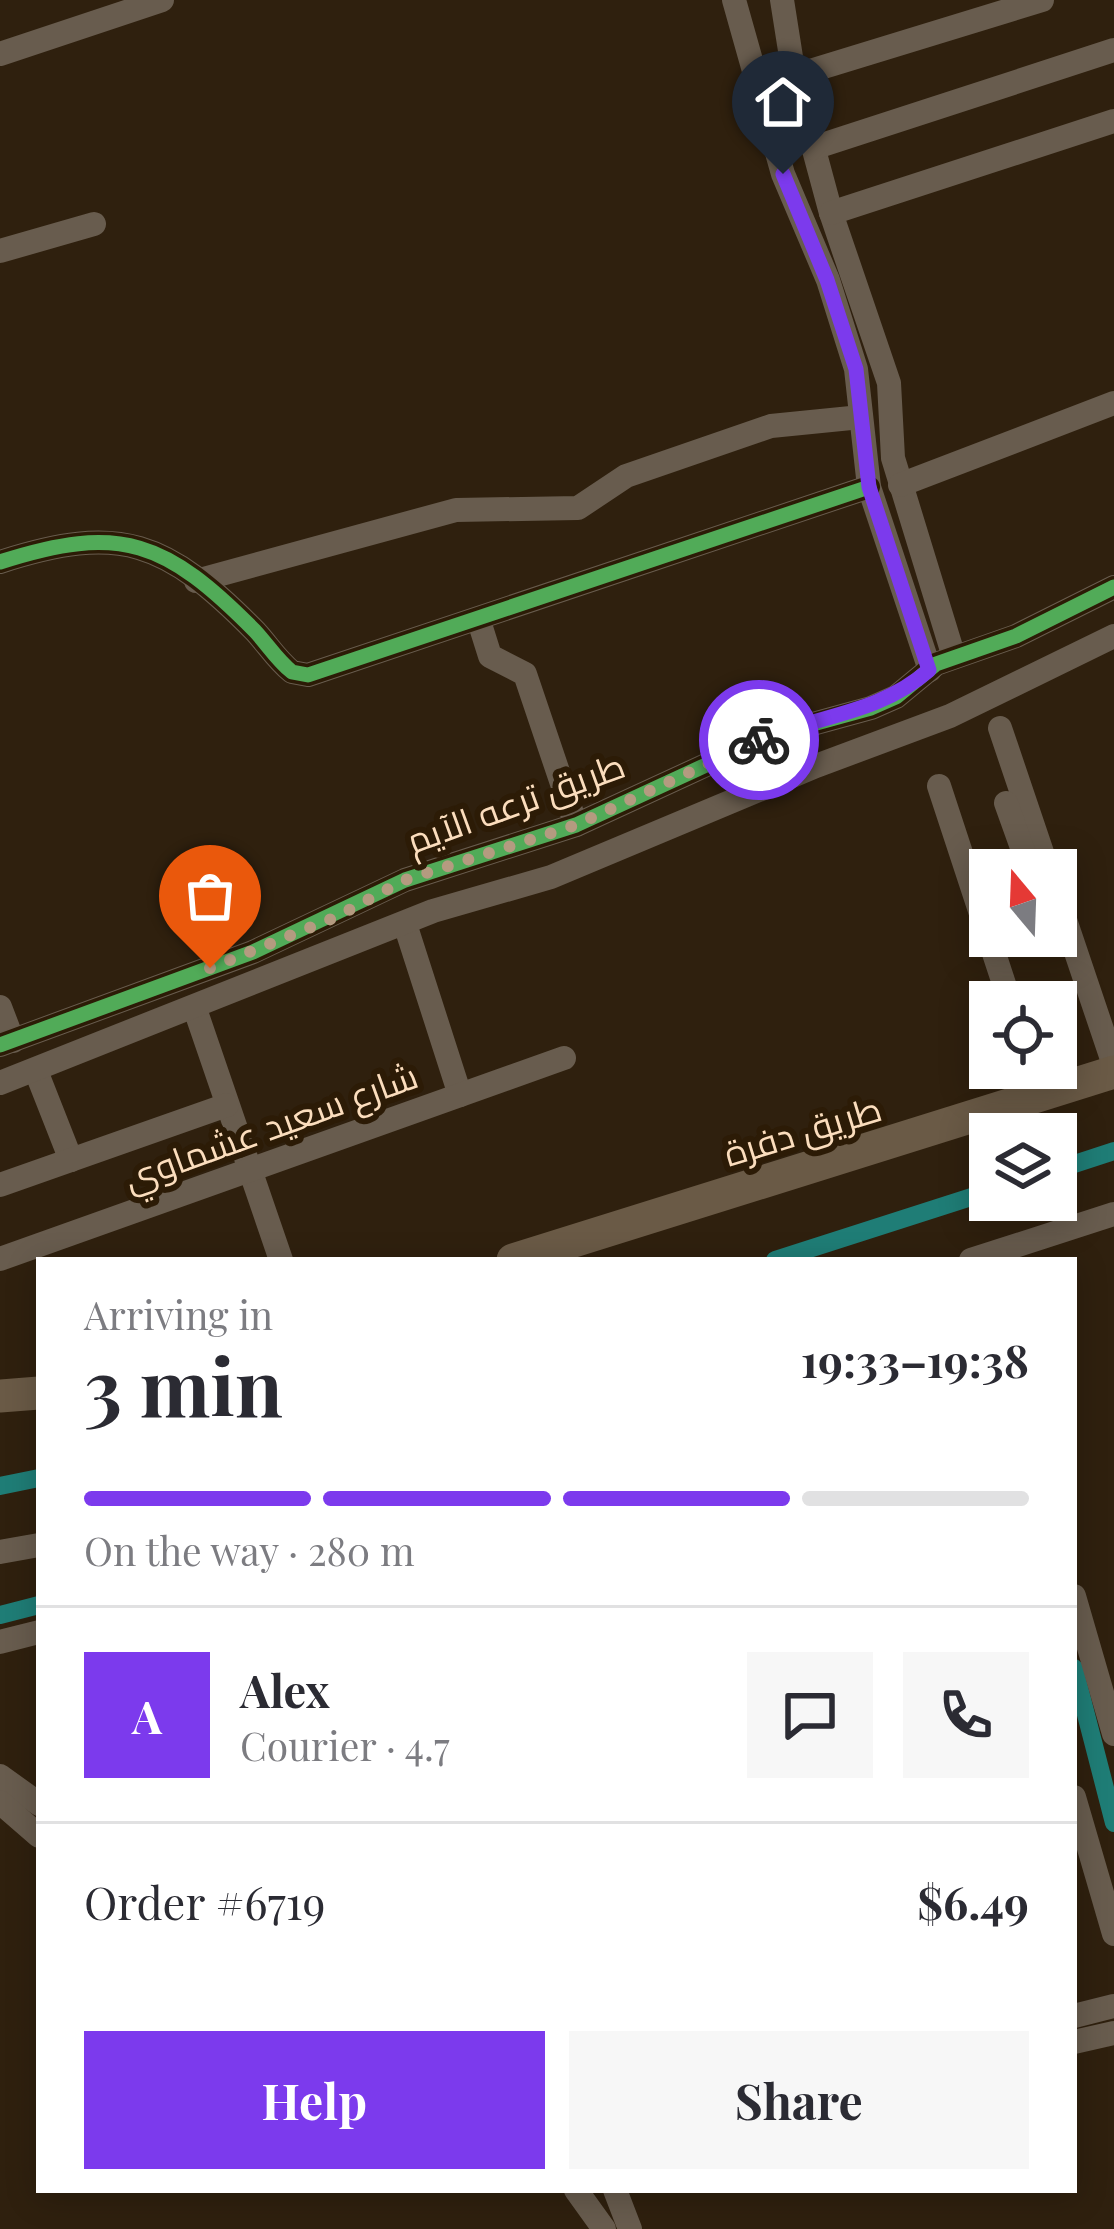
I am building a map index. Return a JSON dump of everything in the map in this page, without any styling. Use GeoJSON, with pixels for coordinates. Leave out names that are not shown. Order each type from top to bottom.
{"type":"FeatureCollection","features":[{"type":"Feature","properties":{"kind":"main road","name":"طريق دفرة"},"geometry":{"type":"LineString","coordinates":[[1077,1076],[1110,1071]]}},
{"type":"Feature","properties":{"kind":"main road","name":"طريق دفرة"},"geometry":{"type":"LineString","coordinates":[[523,1257],[1015,1089]]}},
{"type":"Feature","properties":{"kind":"main road"},"geometry":{"type":"LineString","coordinates":[[0,1396],[36,1393]]}},
{"type":"Feature","properties":{"kind":"street"},"geometry":{"type":"LineString","coordinates":[[0,54],[162,0]]}},
{"type":"Feature","properties":{"kind":"street"},"geometry":{"type":"LineString","coordinates":[[734,0],[783,174],[827,280],[856,369],[869,487],[929,670]]}},
{"type":"Feature","properties":{"kind":"street"},"geometry":{"type":"LineString","coordinates":[[782,0],[794,76],[813,148],[887,375],[900,485],[955,658]]}},
{"type":"Feature","properties":{"kind":"street"},"geometry":{"type":"LineString","coordinates":[[794,76],[1042,0]]}},
{"type":"Feature","properties":{"kind":"street"},"geometry":{"type":"LineString","coordinates":[[813,148],[1114,50]]}},
{"type":"Feature","properties":{"kind":"street"},"geometry":{"type":"LineString","coordinates":[[831,212],[1114,122]]}},
{"type":"Feature","properties":{"kind":"street"},"geometry":{"type":"LineString","coordinates":[[0,250],[94,224]]}},
{"type":"Feature","properties":{"kind":"street"},"geometry":{"type":"LineString","coordinates":[[900,485],[1114,404]]}},
{"type":"Feature","properties":{"kind":"street"},"geometry":{"type":"LineString","coordinates":[[196,581],[455,510],[578,508],[626,476],[771,426],[861,417]]}},
{"type":"Feature","properties":{"kind":"street"},"geometry":{"type":"LineString","coordinates":[[0,562],[86,541],[136,543],[196,581],[292,672],[308,675],[479,622],[869,487]]}},
{"type":"Feature","properties":{"kind":"street","name":"طريق ترعه الآيم"},"geometry":{"type":"LineString","coordinates":[[7,1043],[253,952],[336,917],[405,880],[576,825],[769,736],[884,703],[929,670],[1016,636],[1114,587]]}},
{"type":"Feature","properties":{"kind":"street"},"geometry":{"type":"LineString","coordinates":[[479,622],[490,656],[525,674],[576,825]]}},
{"type":"Feature","properties":{"kind":"street","name":"طريق ترعه الآيم"},"geometry":{"type":"LineString","coordinates":[[0,1083],[405,924],[551,877],[815,766],[950,716],[1114,636]]}},
{"type":"Feature","properties":{"kind":"street"},"geometry":{"type":"LineString","coordinates":[[1000,728],[1041,849]]}},
{"type":"Feature","properties":{"kind":"street"},"geometry":{"type":"LineString","coordinates":[[939,786],[1003,981]]}},
{"type":"Feature","properties":{"kind":"street"},"geometry":{"type":"LineString","coordinates":[[1006,803],[1022,849]]}},
{"type":"Feature","properties":{"kind":"street"},"geometry":{"type":"LineString","coordinates":[[405,924],[460,1095]]}},
{"type":"Feature","properties":{"kind":"street"},"geometry":{"type":"LineString","coordinates":[[1063,957],[1110,1071]]}},
{"type":"Feature","properties":{"kind":"street"},"geometry":{"type":"LineString","coordinates":[[1075,957],[1110,1071]]}},
{"type":"Feature","properties":{"kind":"street"},"geometry":{"type":"LineString","coordinates":[[0,1007],[7,1043]]}},
{"type":"Feature","properties":{"kind":"street"},"geometry":{"type":"LineString","coordinates":[[195,1009],[280,1257]]}},
{"type":"Feature","properties":{"kind":"street","name":"شارع سعيد عشماوي"},"geometry":{"type":"LineString","coordinates":[[0,1259],[564,1058]]}},
{"type":"Feature","properties":{"kind":"street"},"geometry":{"type":"LineString","coordinates":[[36,1071],[71,1160]]}},
{"type":"Feature","properties":{"kind":"street"},"geometry":{"type":"LineString","coordinates":[[0,1185],[227,1105]]}},
{"type":"Feature","properties":{"kind":"street"},"geometry":{"type":"LineString","coordinates":[[980,1257],[1114,1214]]}},
{"type":"Feature","properties":{"kind":"street"},"geometry":{"type":"LineString","coordinates":[[0,1552],[36,1546]]}},
{"type":"Feature","properties":{"kind":"street"},"geometry":{"type":"LineString","coordinates":[[1077,1606],[1114,1734]]}},
{"type":"Feature","properties":{"kind":"street"},"geometry":{"type":"LineString","coordinates":[[0,1642],[36,1633]]}},
{"type":"Feature","properties":{"kind":"street"},"geometry":{"type":"LineString","coordinates":[[0,1776],[36,1802]]}},
{"type":"Feature","properties":{"kind":"street"},"geometry":{"type":"LineString","coordinates":[[0,1802],[36,1833]]}},
{"type":"Feature","properties":{"kind":"street"},"geometry":{"type":"LineString","coordinates":[[1077,1807],[1114,1934]]}},
{"type":"Feature","properties":{"kind":"street"},"geometry":{"type":"LineString","coordinates":[[1077,2015],[1114,2006]]}},
{"type":"Feature","properties":{"kind":"street"},"geometry":{"type":"LineString","coordinates":[[1077,2041],[1114,2033]]}},
{"type":"Feature","properties":{"kind":"street"},"geometry":{"type":"LineString","coordinates":[[578,2193],[604,2229]]}},
{"type":"Feature","properties":{"kind":"street"},"geometry":{"type":"LineString","coordinates":[[616,2193],[630,2229]]}},
{"type":"Feature","properties":{"kind":"waterway"},"geometry":{"type":"LineString","coordinates":[[1077,1163],[1114,1151]]}},
{"type":"Feature","properties":{"kind":"waterway"},"geometry":{"type":"LineString","coordinates":[[784,1257],[969,1198]]}},
{"type":"Feature","properties":{"kind":"waterway"},"geometry":{"type":"LineString","coordinates":[[0,1486],[36,1479]]}},
{"type":"Feature","properties":{"kind":"waterway"},"geometry":{"type":"LineString","coordinates":[[0,1615],[36,1606]]}},
{"type":"Feature","properties":{"kind":"waterway"},"geometry":{"type":"LineString","coordinates":[[1077,1680],[1114,1823]]}},
{"type":"Feature","properties":{"kind":"cycle path"},"geometry":{"type":"LineString","coordinates":[[0,562],[78,544],[140,548],[195,577],[292,672],[308,675],[869,487]]}},
{"type":"Feature","properties":{"kind":"cycle path"},"geometry":{"type":"LineString","coordinates":[[0,1045],[253,952],[405,880],[576,825],[769,736],[871,708],[896,697],[936,664],[1016,636],[1114,587]]}},
{"type":"Feature","properties":{"kind":"way so far"},"geometry":{"type":"LineString","coordinates":[[210,968],[336,917],[405,880],[576,825],[759,740]]}},
{"type":"Feature","properties":{"kind":"route"},"geometry":{"type":"LineString","coordinates":[[759,740],[819,718],[871,708],[896,697],[929,670],[869,487],[856,369],[827,280],[783,174]]}}]}
